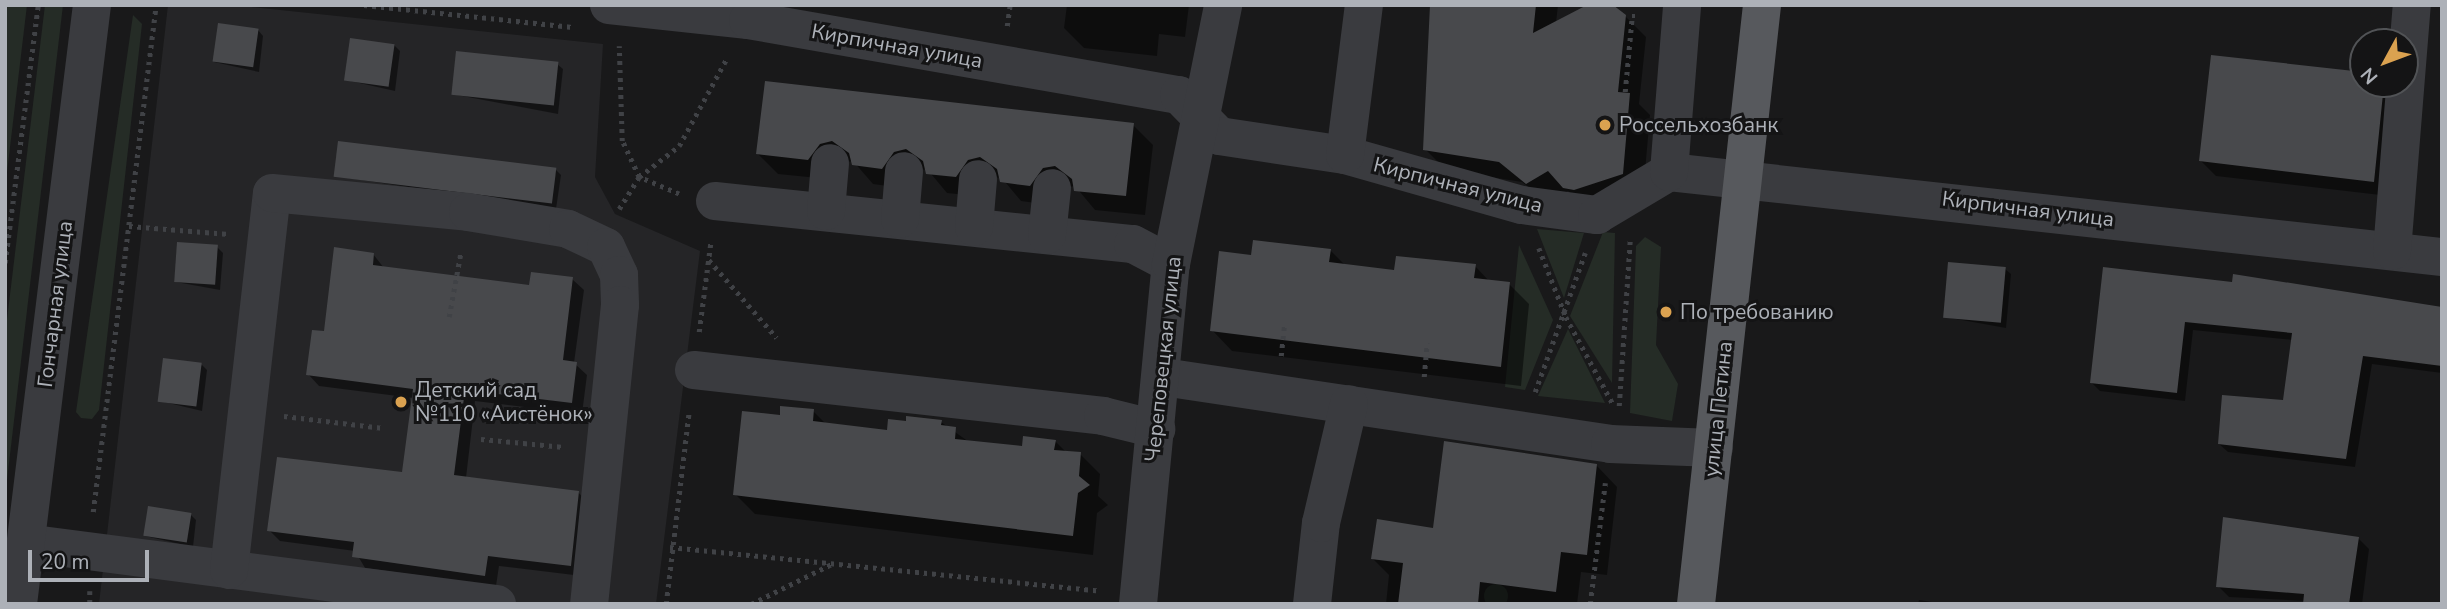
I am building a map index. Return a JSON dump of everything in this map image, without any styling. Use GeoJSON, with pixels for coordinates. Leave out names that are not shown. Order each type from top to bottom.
{"type":"FeatureCollection","features":[{"type":"Feature","properties":{"kind":"main road","name":"улица Петина"},"geometry":{"type":"LineString","coordinates":[[1696,604],[1762,5]]}},
{"type":"Feature","properties":{"kind":"street","name":"Гончарная улица"},"geometry":{"type":"LineString","coordinates":[[18,604],[92,5]]}},
{"type":"Feature","properties":{"kind":"street","name":"Череповецкая улица"},"geometry":{"type":"LineString","coordinates":[[1138,600],[1163,377],[1171,264],[1205,116],[1223,5]]}},
{"type":"Feature","properties":{"kind":"street"},"geometry":{"type":"LineString","coordinates":[[1345,155],[1364,5]]}},
{"type":"Feature","properties":{"kind":"street"},"geometry":{"type":"LineString","coordinates":[[2392,251],[2413,5]]}},
{"type":"Feature","properties":{"kind":"street"},"geometry":{"type":"LineString","coordinates":[[1597,215],[1669,172],[1665,11]]}},
{"type":"Feature","properties":{"kind":"street","name":"Кирпичная улица"},"geometry":{"type":"LineString","coordinates":[[614,19],[749,13],[1179,95],[1205,116],[1219,136],[1345,155],[1522,205],[1597,215]]}},
{"type":"Feature","properties":{"kind":"street"},"geometry":{"type":"LineString","coordinates":[[826,211],[830,163]]}},
{"type":"Feature","properties":{"kind":"street"},"geometry":{"type":"LineString","coordinates":[[900,219],[904,171]]}},
{"type":"Feature","properties":{"kind":"street","name":"Кирпичная улица"},"geometry":{"type":"LineString","coordinates":[[1669,172],[1742,176],[2442,257]]}},
{"type":"Feature","properties":{"kind":"street"},"geometry":{"type":"LineString","coordinates":[[974,227],[978,180]]}},
{"type":"Feature","properties":{"kind":"street"},"geometry":{"type":"LineString","coordinates":[[1047,235],[1052,188]]}},
{"type":"Feature","properties":{"kind":"street"},"geometry":{"type":"LineString","coordinates":[[229,570],[248,411],[264,236],[272,193],[468,212],[568,229],[606,247],[619,275],[620,304],[589,604]]}},
{"type":"Feature","properties":{"kind":"street"},"geometry":{"type":"LineString","coordinates":[[715,201],[1133,244],[1171,264]]}},
{"type":"Feature","properties":{"kind":"street"},"geometry":{"type":"LineString","coordinates":[[694,370],[1103,416],[1156,429]]}},
{"type":"Feature","properties":{"kind":"street"},"geometry":{"type":"LineString","coordinates":[[1163,377],[1349,404],[1614,429],[1714,448]]}},
{"type":"Feature","properties":{"kind":"street"},"geometry":{"type":"LineString","coordinates":[[1312,604],[1321,523],[1349,404]]}},
{"type":"Feature","properties":{"kind":"street"},"geometry":{"type":"LineString","coordinates":[[26,543],[497,604]]}},
{"type":"Feature","properties":{"kind":"path"},"geometry":{"type":"LineString","coordinates":[[5,263],[38,5]]}},
{"type":"Feature","properties":{"kind":"path"},"geometry":{"type":"LineString","coordinates":[[90,604],[89,550],[156,5]]}},
{"type":"Feature","properties":{"kind":"path"},"geometry":{"type":"LineString","coordinates":[[364,5],[579,28]]}},
{"type":"Feature","properties":{"kind":"path"},"geometry":{"type":"LineString","coordinates":[[1006,30],[1010,5]]}},
{"type":"Feature","properties":{"kind":"path"},"geometry":{"type":"LineString","coordinates":[[1625,92],[1632,16],[1665,11]]}},
{"type":"Feature","properties":{"kind":"path"},"geometry":{"type":"LineString","coordinates":[[615,214],[639,177],[679,146],[749,13]]}},
{"type":"Feature","properties":{"kind":"path"},"geometry":{"type":"LineString","coordinates":[[614,19],[622,141],[639,177]]}},
{"type":"Feature","properties":{"kind":"path"},"geometry":{"type":"LineString","coordinates":[[1522,205],[1614,429],[1590,604]]}},
{"type":"Feature","properties":{"kind":"path"},"geometry":{"type":"LineString","coordinates":[[449,317],[468,212]]}},
{"type":"Feature","properties":{"kind":"path"},"geometry":{"type":"LineString","coordinates":[[1530,404],[1566,317],[1597,215]]}},
{"type":"Feature","properties":{"kind":"path"},"geometry":{"type":"LineString","coordinates":[[129,226],[264,236]]}},
{"type":"Feature","properties":{"kind":"path"},"geometry":{"type":"LineString","coordinates":[[709,260],[818,385]]}},
{"type":"Feature","properties":{"kind":"path"},"geometry":{"type":"LineString","coordinates":[[1280,370],[1284,325]]}},
{"type":"Feature","properties":{"kind":"path"},"geometry":{"type":"LineString","coordinates":[[1422,392],[1427,343]]}},
{"type":"Feature","properties":{"kind":"path"},"geometry":{"type":"LineString","coordinates":[[248,411],[383,428]]}},
{"type":"Feature","properties":{"kind":"path"},"geometry":{"type":"LineString","coordinates":[[481,439],[604,451]]}},
{"type":"Feature","properties":{"kind":"path"},"geometry":{"type":"LineString","coordinates":[[670,547],[1138,600]]}},
{"type":"Feature","properties":{"kind":"path"},"geometry":{"type":"LineString","coordinates":[[751,604],[832,564]]}},
{"type":"Feature","properties":{"kind":"shaded area"},"geometry":{"type":"Polygon","coordinates":[[[5,5],[27,5],[5,189],[5,5]]]}},
{"type":"Feature","properties":{"kind":"shaded area"},"geometry":{"type":"Polygon","coordinates":[[[45,5],[63,5],[5,497],[5,336],[45,5]]]}},
{"type":"Feature","properties":{"kind":"shaded area","name":"Детский сад №110 «Аистёнок»"},"geometry":{"type":"Polygon","coordinates":[[[168,5],[233,5],[603,44],[595,177],[615,214],[700,251],[656,604],[99,604],[168,5]]]}},
{"type":"Feature","properties":{"kind":"shaded area"},"geometry":{"type":"Polygon","coordinates":[[[133,15],[142,24],[99,410],[92,419],[81,418],[76,412],[133,15]]]}},
{"type":"Feature","properties":{"kind":"shaded area"},"geometry":{"type":"Polygon","coordinates":[[[1537,229],[1584,233],[1564,298],[1537,229]]]}},
{"type":"Feature","properties":{"kind":"shaded area"},"geometry":{"type":"Polygon","coordinates":[[[1603,232],[1615,233],[1612,383],[1570,316],[1603,232]]]}},
{"type":"Feature","properties":{"kind":"shaded area"},"geometry":{"type":"Polygon","coordinates":[[[1645,237],[1661,247],[1656,345],[1678,384],[1672,421],[1630,413],[1636,246],[1645,237]]]}},
{"type":"Feature","properties":{"kind":"shaded area"},"geometry":{"type":"Polygon","coordinates":[[[1519,245],[1553,320],[1525,390],[1505,387],[1519,245]]]}},
{"type":"Feature","properties":{"kind":"shaded area"},"geometry":{"type":"Polygon","coordinates":[[[1568,329],[1605,403],[1538,396],[1568,329]]]}},
{"type":"Feature","properties":{"kind":"shaded area"},"geometry":{"type":"Polygon","coordinates":[[[1496,584],[1504,588],[1508,596],[1504,604],[1496,608],[1488,604],[1484,596],[1488,588],[1496,584]]]}},
{"type":"Feature","properties":{"kind":"building"},"geometry":{"type":"Polygon","coordinates":[[[1430,5],[1536,5],[1533,33],[1587,5],[1613,5],[1626,15],[1618,92],[1630,93],[1623,174],[1574,190],[1563,188],[1548,171],[1526,184],[1499,162],[1423,150],[1430,5]]]}},
{"type":"Feature","properties":{"kind":"building"},"geometry":{"type":"Polygon","coordinates":[[[218,23],[259,29],[253,67],[213,62],[218,23]]]}},
{"type":"Feature","properties":{"kind":"building"},"geometry":{"type":"Polygon","coordinates":[[[350,38],[395,44],[389,87],[344,81],[350,38]]]}},
{"type":"Feature","properties":{"kind":"building"},"geometry":{"type":"Polygon","coordinates":[[[456,51],[558,62],[554,106],[451,95],[456,51]]]}},
{"type":"Feature","properties":{"kind":"building"},"geometry":{"type":"Polygon","coordinates":[[[2211,55],[2349,70],[2349,98],[2383,98],[2374,182],[2199,161],[2211,55]]]}},
{"type":"Feature","properties":{"kind":"building"},"geometry":{"type":"Polygon","coordinates":[[[765,81],[1134,123],[1126,196],[1074,191],[1072,179],[1055,166],[1043,168],[1030,186],[1000,182],[997,169],[980,157],[968,160],[956,177],[926,174],[923,161],[906,149],[894,152],[882,169],[852,165],[849,153],[832,141],[820,144],[808,160],[756,154],[765,81]]]}},
{"type":"Feature","properties":{"kind":"building"},"geometry":{"type":"Polygon","coordinates":[[[338,141],[556,168],[552,204],[334,177],[338,141]]]}},
{"type":"Feature","properties":{"kind":"building"},"geometry":{"type":"Polygon","coordinates":[[[1253,240],[1331,249],[1329,262],[1394,270],[1396,256],[1476,264],[1474,278],[1510,282],[1501,367],[1210,331],[1219,251],[1251,255],[1253,240]]]}},
{"type":"Feature","properties":{"kind":"building"},"geometry":{"type":"Polygon","coordinates":[[[177,242],[218,245],[215,285],[174,282],[177,242]]]}},
{"type":"Feature","properties":{"kind":"building"},"geometry":{"type":"Polygon","coordinates":[[[334,247],[374,253],[373,265],[529,285],[531,272],[573,277],[563,360],[577,362],[572,403],[465,390],[454,475],[579,491],[571,566],[488,556],[485,576],[352,557],[354,542],[267,531],[277,457],[402,472],[413,389],[306,375],[312,330],[324,331],[334,247]]]}},
{"type":"Feature","properties":{"kind":"building"},"geometry":{"type":"Polygon","coordinates":[[[1948,262],[2006,267],[2001,323],[1943,318],[1948,262]]]}},
{"type":"Feature","properties":{"kind":"building"},"geometry":{"type":"Polygon","coordinates":[[[2103,267],[2232,282],[2233,274],[2442,307],[2442,366],[2363,356],[2346,459],[2218,444],[2222,395],[2283,400],[2292,333],[2185,322],[2177,393],[2090,383],[2103,267]]]}},
{"type":"Feature","properties":{"kind":"building"},"geometry":{"type":"Polygon","coordinates":[[[163,358],[202,363],[196,406],[158,402],[163,358]]]}},
{"type":"Feature","properties":{"kind":"building"},"geometry":{"type":"Polygon","coordinates":[[[780,406],[814,409],[813,421],[887,430],[888,419],[906,421],[906,416],[942,420],[941,425],[956,427],[955,439],[1022,446],[1023,436],[1056,440],[1054,450],[1081,452],[1079,476],[1090,485],[1078,493],[1073,536],[733,495],[742,411],[780,415],[780,406]]]}},
{"type":"Feature","properties":{"kind":"building"},"geometry":{"type":"Polygon","coordinates":[[[1444,441],[1597,464],[1587,555],[1561,552],[1556,592],[1480,582],[1478,604],[1398,604],[1403,563],[1371,559],[1377,519],[1433,528],[1444,441]]]}},
{"type":"Feature","properties":{"kind":"building"},"geometry":{"type":"Polygon","coordinates":[[[148,506],[191,513],[187,543],[143,536],[148,506]]]}},
{"type":"Feature","properties":{"kind":"building"},"geometry":{"type":"Polygon","coordinates":[[[2223,517],[2359,537],[2349,604],[2303,604],[2304,594],[2216,587],[2223,517]]]}},
{"type":"Feature","properties":{"kind":"place","name":"Россельхозбанк"},"geometry":{"type":"Point","coordinates":[1605,125]}},
{"type":"Feature","properties":{"kind":"place","name":"По требованию"},"geometry":{"type":"Point","coordinates":[1666,312]}},
{"type":"Feature","properties":{"kind":"place","name":"Детский сад №110 «Аистёнок»"},"geometry":{"type":"Point","coordinates":[401,402]}}]}
